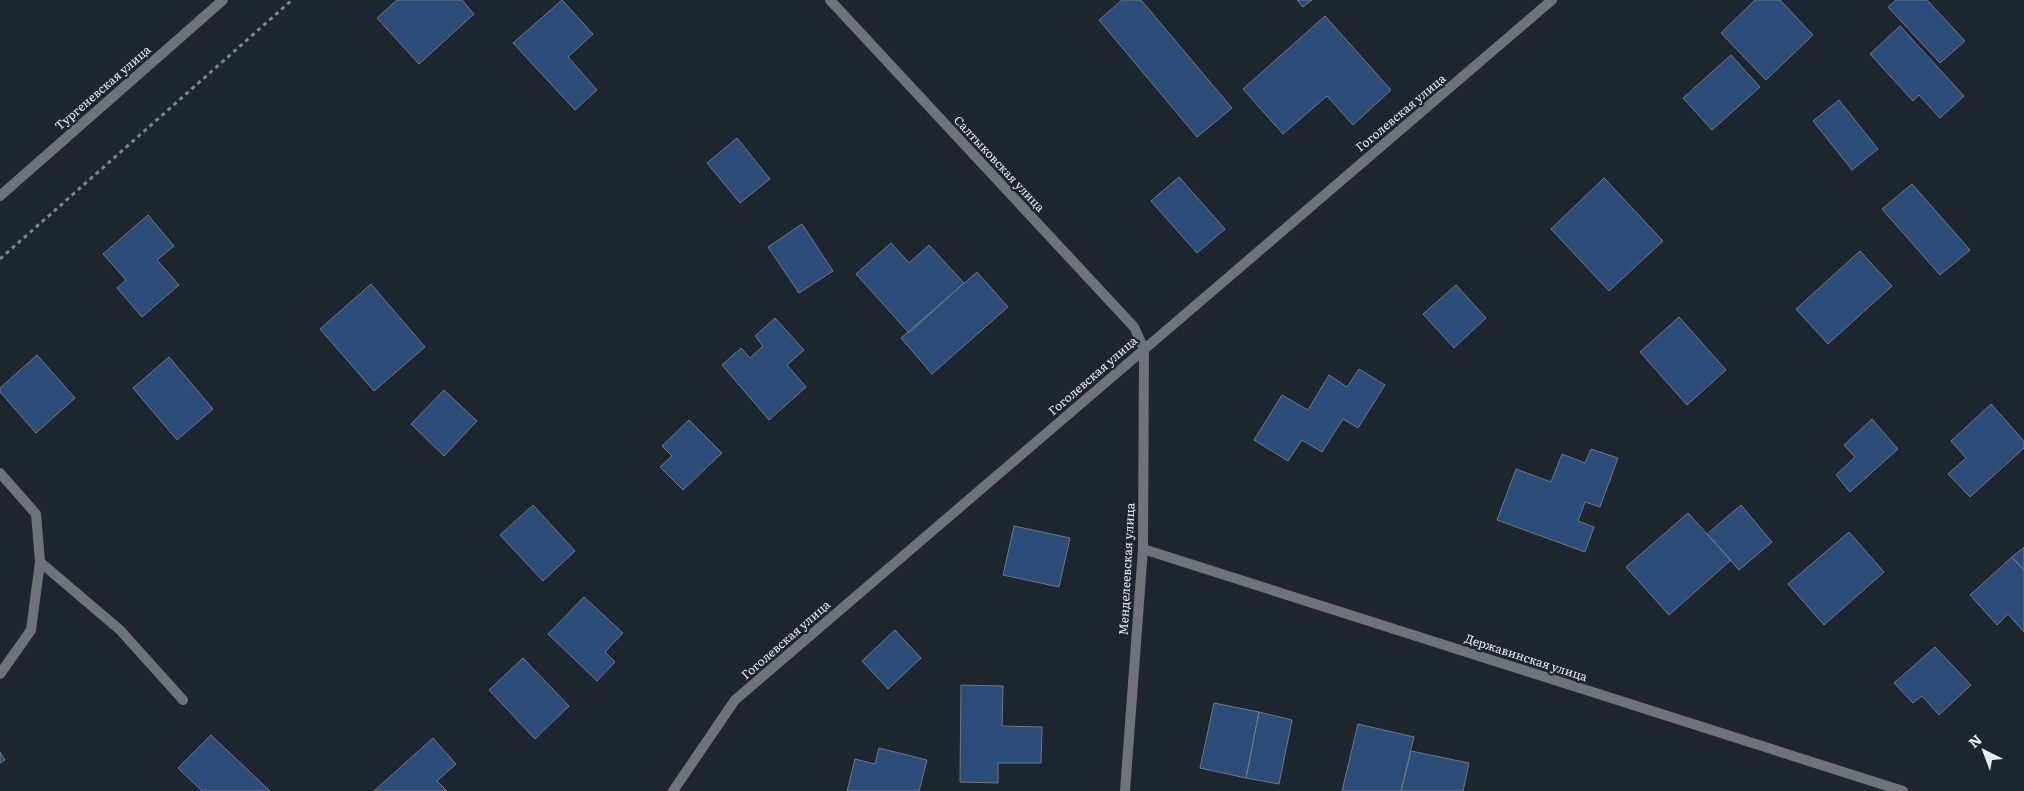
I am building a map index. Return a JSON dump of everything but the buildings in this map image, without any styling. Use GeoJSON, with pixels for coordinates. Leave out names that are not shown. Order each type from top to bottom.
{"type":"FeatureCollection","features":[{"type":"Feature","properties":{"kind":"street","name":"Тургеневская улица"},"geometry":{"type":"LineString","coordinates":[[0,196],[223,0]]}},
{"type":"Feature","properties":{"kind":"street","name":"Салтыковская улица"},"geometry":{"type":"LineString","coordinates":[[830,0],[1134,327],[1144,349]]}},
{"type":"Feature","properties":{"kind":"street","name":"Гоголевская улица"},"geometry":{"type":"LineString","coordinates":[[673,791],[735,700],[1552,0]]}},
{"type":"Feature","properties":{"kind":"street","name":"Менделеевская улица"},"geometry":{"type":"LineString","coordinates":[[1125,791],[1143,549],[1144,349]]}},
{"type":"Feature","properties":{"kind":"street"},"geometry":{"type":"LineString","coordinates":[[0,473],[36,514],[40,562],[30,630],[0,674]]}},
{"type":"Feature","properties":{"kind":"street","name":"Державинская улица"},"geometry":{"type":"LineString","coordinates":[[1143,549],[1902,791]]}},
{"type":"Feature","properties":{"kind":"street"},"geometry":{"type":"LineString","coordinates":[[40,562],[120,630],[183,700]]}},
{"type":"Feature","properties":{"kind":"path"},"geometry":{"type":"LineString","coordinates":[[0,259],[292,0]]}}]}
